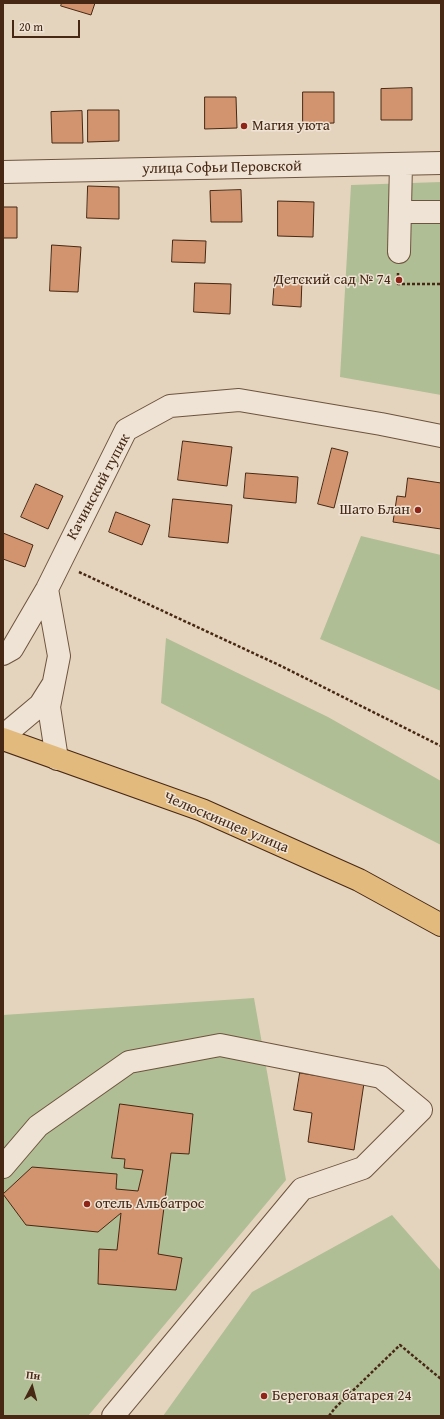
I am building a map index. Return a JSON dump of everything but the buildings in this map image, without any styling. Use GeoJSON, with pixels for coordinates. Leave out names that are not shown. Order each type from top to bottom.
{"type":"FeatureCollection","features":[{"type":"Feature","properties":{"kind":"main road","name":"Челюскинцев улица"},"geometry":{"type":"LineString","coordinates":[[3,739],[202,810],[359,880],[441,925]]}},
{"type":"Feature","properties":{"kind":"street","name":"улица Софьи Перовской"},"geometry":{"type":"LineString","coordinates":[[3,172],[441,163]]}},
{"type":"Feature","properties":{"kind":"street"},"geometry":{"type":"LineString","coordinates":[[399,252],[401,164]]}},
{"type":"Feature","properties":{"kind":"street"},"geometry":{"type":"LineString","coordinates":[[400,212],[441,212]]}},
{"type":"Feature","properties":{"kind":"street","name":"Качинский тупик"},"geometry":{"type":"LineString","coordinates":[[3,654],[12,649],[47,589],[126,430],[170,406],[239,400],[382,424],[441,436]]}},
{"type":"Feature","properties":{"kind":"street"},"geometry":{"type":"LineString","coordinates":[[47,589],[59,656],[49,707],[57,759]]}},
{"type":"Feature","properties":{"kind":"street"},"geometry":{"type":"LineString","coordinates":[[3,736],[40,705],[53,683]]}},
{"type":"Feature","properties":{"kind":"street"},"geometry":{"type":"LineString","coordinates":[[3,1166],[38,1126],[129,1062],[220,1045],[381,1077],[421,1110],[362,1168],[302,1189],[113,1416]]}},
{"type":"Feature","properties":{"kind":"path"},"geometry":{"type":"LineString","coordinates":[[399,252],[398,284],[441,284]]}},
{"type":"Feature","properties":{"kind":"path"},"geometry":{"type":"LineString","coordinates":[[60,562],[281,666],[441,746]]}},
{"type":"Feature","properties":{"kind":"path"},"geometry":{"type":"LineString","coordinates":[[329,1416],[335,1408],[400,1345],[441,1380]]}},
{"type":"Feature","properties":{"kind":"green space","name":"Детский сад № 74"},"geometry":{"type":"Polygon","coordinates":[[[441,182],[441,395],[340,377],[351,185],[441,182]]]}},
{"type":"Feature","properties":{"kind":"green space"},"geometry":{"type":"Polygon","coordinates":[[[361,536],[441,555],[441,691],[320,639],[361,536]]]}},
{"type":"Feature","properties":{"kind":"green space"},"geometry":{"type":"Polygon","coordinates":[[[166,638],[328,717],[441,781],[441,845],[161,703],[166,638]]]}},
{"type":"Feature","properties":{"kind":"green space"},"geometry":{"type":"Polygon","coordinates":[[[254,998],[286,1180],[88,1416],[3,1416],[3,1015],[254,998]]]}},
{"type":"Feature","properties":{"kind":"green space"},"geometry":{"type":"Polygon","coordinates":[[[392,1215],[441,1271],[441,1416],[163,1416],[252,1292],[392,1215]]]}},
{"type":"Feature","properties":{"kind":"place","name":"Магия уюта"},"geometry":{"type":"Point","coordinates":[244,126]}},
{"type":"Feature","properties":{"kind":"place","name":"Детский сад № 74"},"geometry":{"type":"Point","coordinates":[399,280]}},
{"type":"Feature","properties":{"kind":"place","name":"Шато Блан"},"geometry":{"type":"Point","coordinates":[418,510]}},
{"type":"Feature","properties":{"kind":"place","name":"отель Альбатрос"},"geometry":{"type":"Point","coordinates":[87,1204]}},
{"type":"Feature","properties":{"kind":"place","name":"Береговая батарея 24"},"geometry":{"type":"Point","coordinates":[264,1396]}}]}
